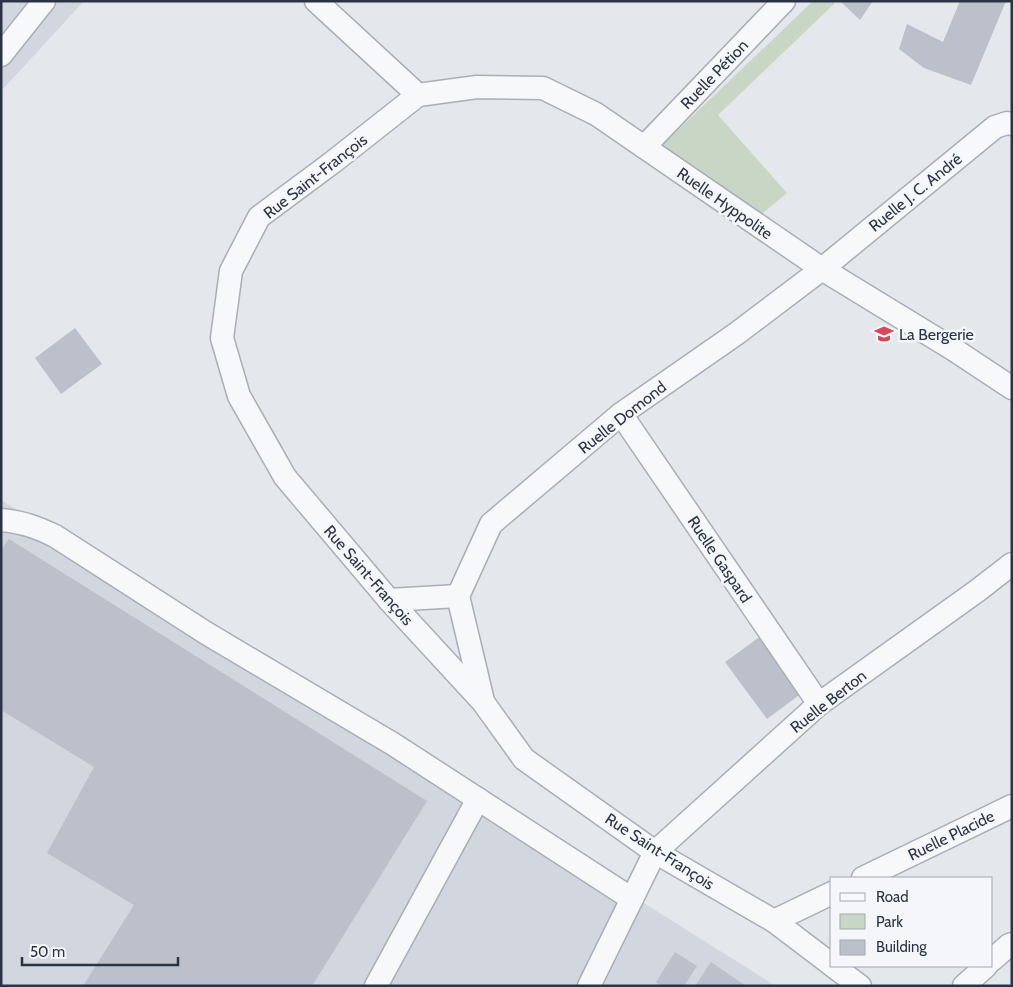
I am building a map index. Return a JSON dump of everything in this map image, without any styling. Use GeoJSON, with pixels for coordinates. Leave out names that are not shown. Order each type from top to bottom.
{"type":"FeatureCollection","features":[{"type":"Feature","properties":{"kind":"street"},"geometry":{"type":"LineString","coordinates":[[1,55],[44,1]]}},
{"type":"Feature","properties":{"kind":"street"},"geometry":{"type":"LineString","coordinates":[[316,1],[418,95]]}},
{"type":"Feature","properties":{"kind":"street","name":"Ruelle Pétion"},"geometry":{"type":"LineString","coordinates":[[644,146],[784,1]]}},
{"type":"Feature","properties":{"kind":"street","name":"Ruelle Hyppolite"},"geometry":{"type":"LineString","coordinates":[[418,95],[477,87],[543,88],[596,114],[822,269],[1012,388]]}},
{"type":"Feature","properties":{"kind":"street","name":"Rue Saint-François"},"geometry":{"type":"LineString","coordinates":[[418,95],[259,218],[231,272],[222,338],[239,396],[285,477],[390,600],[483,702],[524,759],[655,852],[774,921],[830,963]]}},
{"type":"Feature","properties":{"kind":"street","name":"Ruelle J. C. André"},"geometry":{"type":"LineString","coordinates":[[822,269],[994,127],[1007,123],[1012,124]]}},
{"type":"Feature","properties":{"kind":"street","name":"Ruelle Domond"},"geometry":{"type":"LineString","coordinates":[[458,596],[491,524],[621,414],[736,334],[822,269]]}},
{"type":"Feature","properties":{"kind":"street","name":"Ruelle Gaspard"},"geometry":{"type":"LineString","coordinates":[[621,414],[819,704]]}},
{"type":"Feature","properties":{"kind":"street"},"geometry":{"type":"LineString","coordinates":[[1,520],[32,525],[55,536],[206,633],[393,744],[632,899]]}},
{"type":"Feature","properties":{"kind":"street","name":"Ruelle Berton"},"geometry":{"type":"LineString","coordinates":[[655,852],[819,704],[1012,564]]}},
{"type":"Feature","properties":{"kind":"street"},"geometry":{"type":"LineString","coordinates":[[390,600],[458,596],[483,702]]}},
{"type":"Feature","properties":{"kind":"street"},"geometry":{"type":"LineString","coordinates":[[376,986],[478,799]]}},
{"type":"Feature","properties":{"kind":"street","name":"Ruelle Placide"},"geometry":{"type":"LineString","coordinates":[[865,877],[1012,806]]}},
{"type":"Feature","properties":{"kind":"street"},"geometry":{"type":"LineString","coordinates":[[589,986],[655,852]]}},
{"type":"Feature","properties":{"kind":"street"},"geometry":{"type":"LineString","coordinates":[[774,921],[830,894]]}},
{"type":"Feature","properties":{"kind":"street"},"geometry":{"type":"LineString","coordinates":[[993,959],[1012,944]]}},
{"type":"Feature","properties":{"kind":"street","name":"Rue Saint-François"},"geometry":{"type":"LineString","coordinates":[[835,967],[860,986]]}},
{"type":"Feature","properties":{"kind":"street"},"geometry":{"type":"LineString","coordinates":[[964,986],[985,967]]}},
{"type":"Feature","properties":{"kind":"shaded area"},"geometry":{"type":"Polygon","coordinates":[[[1,1],[84,1],[1,91],[1,1]]]}},
{"type":"Feature","properties":{"kind":"shaded area"},"geometry":{"type":"Polygon","coordinates":[[[1,500],[776,986],[1,986],[1,500]]]}},
{"type":"Feature","properties":{"kind":"green space"},"geometry":{"type":"Polygon","coordinates":[[[813,1],[831,1],[835,3],[718,115],[787,193],[758,217],[659,148],[813,1]]]}},
{"type":"Feature","properties":{"kind":"building"},"geometry":{"type":"Polygon","coordinates":[[[840,1],[873,1],[860,20],[840,1]]]}},
{"type":"Feature","properties":{"kind":"building"},"geometry":{"type":"Polygon","coordinates":[[[960,1],[1006,1],[971,85],[924,68],[899,49],[907,24],[943,42],[960,1]]]}},
{"type":"Feature","properties":{"kind":"building"},"geometry":{"type":"Polygon","coordinates":[[[75,328],[102,364],[61,394],[35,358],[75,328]]]}},
{"type":"Feature","properties":{"kind":"building"},"geometry":{"type":"Polygon","coordinates":[[[9,539],[427,801],[312,986],[83,986],[134,905],[47,853],[94,767],[1,710],[1,550],[9,539]]]}},
{"type":"Feature","properties":{"kind":"building"},"geometry":{"type":"Polygon","coordinates":[[[761,636],[802,693],[767,719],[725,662],[761,636]]]}},
{"type":"Feature","properties":{"kind":"building"},"geometry":{"type":"Polygon","coordinates":[[[675,952],[697,966],[684,986],[661,986],[656,982],[675,952]]]}},
{"type":"Feature","properties":{"kind":"building"},"geometry":{"type":"Polygon","coordinates":[[[711,962],[746,986],[695,986],[711,962]]]}},
{"type":"Feature","properties":{"kind":"place","name":"La Bergerie"},"geometry":{"type":"Point","coordinates":[884,334]}}]}
